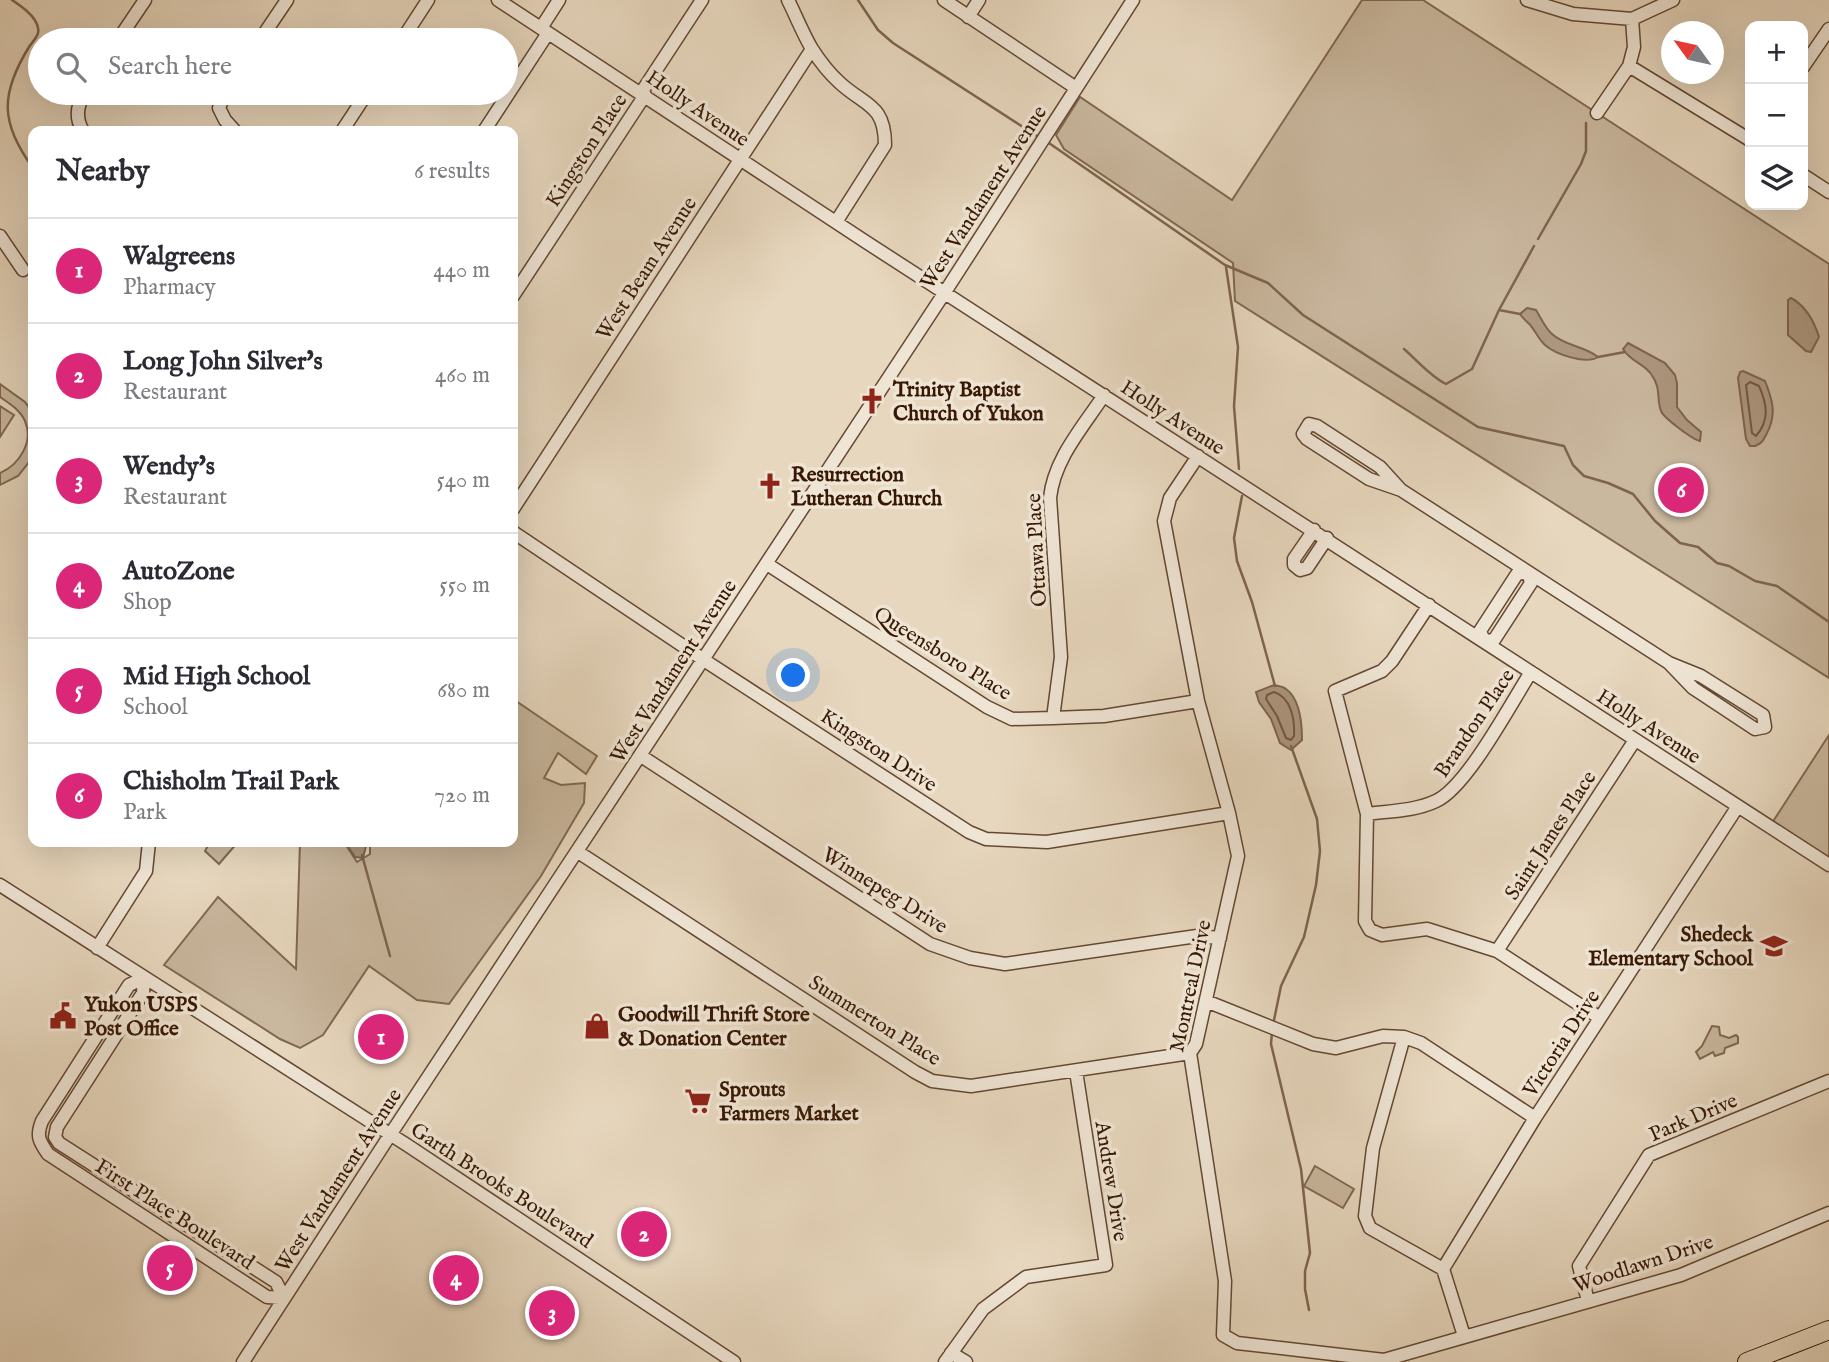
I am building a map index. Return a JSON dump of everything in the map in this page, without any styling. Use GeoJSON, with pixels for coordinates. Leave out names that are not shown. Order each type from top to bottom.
{"type":"FeatureCollection","features":[{"type":"Feature","properties":{"kind":"highway"},"geometry":{"type":"LineString","coordinates":[[1747,1362],[1829,1330]]}},
{"type":"Feature","properties":{"kind":"street"},"geometry":{"type":"LineString","coordinates":[[126,28],[145,0]]}},
{"type":"Feature","properties":{"kind":"street"},"geometry":{"type":"LineString","coordinates":[[268,28],[287,0]]}},
{"type":"Feature","properties":{"kind":"street"},"geometry":{"type":"LineString","coordinates":[[409,28],[428,0]]}},
{"type":"Feature","properties":{"kind":"street","name":"Holly Avenue"},"geometry":{"type":"LineString","coordinates":[[498,0],[1829,865]]}},
{"type":"Feature","properties":{"kind":"street"},"geometry":{"type":"LineString","coordinates":[[518,75],[545,30],[559,0]]}},
{"type":"Feature","properties":{"kind":"street","name":"Kingston Place"},"geometry":{"type":"LineString","coordinates":[[518,288],[702,0]]}},
{"type":"Feature","properties":{"kind":"street"},"geometry":{"type":"LineString","coordinates":[[788,0],[812,49],[839,83],[874,107],[885,132],[885,145],[836,222]]}},
{"type":"Feature","properties":{"kind":"street"},"geometry":{"type":"LineString","coordinates":[[944,0],[1076,88]]}},
{"type":"Feature","properties":{"kind":"street"},"geometry":{"type":"LineString","coordinates":[[968,16],[979,0]]}},
{"type":"Feature","properties":{"kind":"street","name":"West Vandament Avenue"},"geometry":{"type":"LineString","coordinates":[[243,1362],[945,292],[1133,0]]}},
{"type":"Feature","properties":{"kind":"street"},"geometry":{"type":"LineString","coordinates":[[1527,0],[1573,15],[1632,19],[1673,0]]}},
{"type":"Feature","properties":{"kind":"street"},"geometry":{"type":"LineString","coordinates":[[1597,113],[1629,66],[1634,47],[1632,19]]}},
{"type":"Feature","properties":{"kind":"street"},"geometry":{"type":"LineString","coordinates":[[1808,59],[1829,29]]}},
{"type":"Feature","properties":{"kind":"street","name":"West Beam Avenue"},"geometry":{"type":"LineString","coordinates":[[518,501],[812,49]]}},
{"type":"Feature","properties":{"kind":"street"},"geometry":{"type":"LineString","coordinates":[[1629,66],[1745,137]]}},
{"type":"Feature","properties":{"kind":"street"},"geometry":{"type":"LineString","coordinates":[[78,105],[80,126]]}},
{"type":"Feature","properties":{"kind":"street"},"geometry":{"type":"LineString","coordinates":[[220,105],[219,108],[230,126]]}},
{"type":"Feature","properties":{"kind":"street"},"geometry":{"type":"LineString","coordinates":[[345,126],[359,105]]}},
{"type":"Feature","properties":{"kind":"street"},"geometry":{"type":"LineString","coordinates":[[487,126],[500,105]]}},
{"type":"Feature","properties":{"kind":"street"},"geometry":{"type":"LineString","coordinates":[[1808,178],[1829,192]]}},
{"type":"Feature","properties":{"kind":"street"},"geometry":{"type":"LineString","coordinates":[[0,236],[23,270]]}},
{"type":"Feature","properties":{"kind":"street","name":"Ottawa Place"},"geometry":{"type":"LineString","coordinates":[[1053,718],[1061,657],[1051,484],[1056,468],[1104,395]]}},
{"type":"Feature","properties":{"kind":"street"},"geometry":{"type":"LineString","coordinates":[[1401,490],[1380,467],[1317,426],[1309,424],[1305,428],[1303,434],[1307,439],[1369,478],[1401,490],[1669,663],[1701,676],[1763,715],[1765,727],[1755,729],[1693,688],[1669,663]]}},
{"type":"Feature","properties":{"kind":"street","name":"Montreal Drive"},"geometry":{"type":"LineString","coordinates":[[1198,456],[1170,498],[1164,521],[1198,701],[1238,856],[1196,1044],[1190,1053],[1225,1281],[1223,1335],[1237,1343],[1384,1360],[1464,1336]]}},
{"type":"Feature","properties":{"kind":"street"},"geometry":{"type":"LineString","coordinates":[[1314,530],[1294,559],[1294,565],[1300,570],[1307,568],[1327,538]]}},
{"type":"Feature","properties":{"kind":"street","name":"Kingston Drive"},"geometry":{"type":"LineString","coordinates":[[518,535],[710,664],[969,832],[986,839],[1047,842],[1229,813]]}},
{"type":"Feature","properties":{"kind":"street","name":"Queensboro Place"},"geometry":{"type":"LineString","coordinates":[[767,564],[987,707],[1012,719],[1104,716],[1198,701]]}},
{"type":"Feature","properties":{"kind":"street"},"geometry":{"type":"LineString","coordinates":[[1483,641],[1494,640],[1531,583],[1528,572]]}},
{"type":"Feature","properties":{"kind":"street"},"geometry":{"type":"LineString","coordinates":[[1429,605],[1392,661],[1381,671],[1335,691],[1367,814],[1365,920],[1370,930],[1382,935],[1427,929],[1497,951],[1600,1017]]}},
{"type":"Feature","properties":{"kind":"street","name":"Brandon Place"},"geometry":{"type":"LineString","coordinates":[[1367,814],[1418,807],[1450,793],[1464,777],[1531,672]]}},
{"type":"Feature","properties":{"kind":"street","name":"Saint James Place"},"geometry":{"type":"LineString","coordinates":[[1497,951],[1635,740]]}},
{"type":"Feature","properties":{"kind":"street","name":"Winnepeg Drive"},"geometry":{"type":"LineString","coordinates":[[641,756],[930,944],[970,958],[1005,964],[1197,936],[1220,938]]}},
{"type":"Feature","properties":{"kind":"street","name":"Victoria Drive"},"geometry":{"type":"LineString","coordinates":[[1443,1269],[1535,1118],[1738,806]]}},
{"type":"Feature","properties":{"kind":"street"},"geometry":{"type":"LineString","coordinates":[[97,948],[146,871],[148,847]]}},
{"type":"Feature","properties":{"kind":"street","name":"Summerton Place"},"geometry":{"type":"LineString","coordinates":[[578,852],[932,1081],[971,1086],[1190,1053]]}},
{"type":"Feature","properties":{"kind":"street","name":"Garth Brooks Boulevard"},"geometry":{"type":"LineString","coordinates":[[0,886],[390,1135],[734,1362]]}},
{"type":"Feature","properties":{"kind":"street","name":"First Place Boulevard"},"geometry":{"type":"LineString","coordinates":[[144,978],[143,993],[57,1126],[55,1137],[59,1143],[276,1282],[284,1298],[267,1297],[48,1154],[38,1140],[42,1121],[111,1012],[129,985],[144,978]]}},
{"type":"Feature","properties":{"kind":"street"},"geometry":{"type":"LineString","coordinates":[[1206,1001],[1313,1044],[1336,1048],[1383,1036],[1404,1037],[1421,1043],[1535,1118]]}},
{"type":"Feature","properties":{"kind":"street"},"geometry":{"type":"LineString","coordinates":[[111,1012],[125,1021]]}},
{"type":"Feature","properties":{"kind":"street"},"geometry":{"type":"LineString","coordinates":[[1404,1037],[1373,1148],[1365,1216],[1370,1228],[1443,1269],[1464,1336]]}},
{"type":"Feature","properties":{"kind":"street","name":"Andrew Drive"},"geometry":{"type":"LineString","coordinates":[[948,1357],[982,1309],[1026,1277],[1106,1265],[1076,1071]]}},
{"type":"Feature","properties":{"kind":"street","name":"Park Drive"},"geometry":{"type":"LineString","coordinates":[[1588,1301],[1579,1265],[1649,1155],[1829,1081]]}},
{"type":"Feature","properties":{"kind":"street"},"geometry":{"type":"LineString","coordinates":[[63,1088],[76,1097]]}},
{"type":"Feature","properties":{"kind":"street"},"geometry":{"type":"LineString","coordinates":[[147,1218],[155,1205]]}},
{"type":"Feature","properties":{"kind":"street","name":"Woodlawn Drive"},"geometry":{"type":"LineString","coordinates":[[1464,1336],[1681,1275],[1829,1213]]}},
{"type":"Feature","properties":{"kind":"street"},"geometry":{"type":"LineString","coordinates":[[212,1261],[221,1247]]}},
{"type":"Feature","properties":{"kind":"street"},"geometry":{"type":"LineString","coordinates":[[948,1357],[966,1362]]}},
{"type":"Feature","properties":{"kind":"shaded area"},"geometry":{"type":"Polygon","coordinates":[[[1362,0],[1423,0],[1829,264],[1829,678],[1235,301],[1233,263],[1064,149],[1056,135],[1080,97],[1232,200],[1362,0]]]}},
{"type":"Feature","properties":{"kind":"shaded area"},"geometry":{"type":"Polygon","coordinates":[[[0,384],[28,406],[28,437],[23,417],[0,397],[0,384]]]}},
{"type":"Feature","properties":{"kind":"shaded area"},"geometry":{"type":"Polygon","coordinates":[[[0,406],[14,415],[0,437],[0,406]]]}},
{"type":"Feature","properties":{"kind":"shaded area"},"geometry":{"type":"Polygon","coordinates":[[[28,437],[28,463],[18,476],[0,485],[0,473],[19,459],[28,437]]]}},
{"type":"Feature","properties":{"kind":"shaded area"},"geometry":{"type":"Polygon","coordinates":[[[518,702],[597,756],[586,774],[558,753],[544,778],[561,785],[585,783],[584,803],[541,876],[449,1004],[417,1000],[369,966],[323,1035],[300,1048],[280,1039],[164,965],[218,897],[296,969],[300,847],[347,847],[357,862],[370,854],[370,847],[518,847],[518,702]]]}},
{"type":"Feature","properties":{"kind":"shaded area"},"geometry":{"type":"Polygon","coordinates":[[[1829,735],[1829,860],[1772,823],[1829,735]]]}},
{"type":"Feature","properties":{"kind":"shaded area"},"geometry":{"type":"Polygon","coordinates":[[[207,847],[234,847],[219,864],[205,851],[207,847]]]}},
{"type":"Feature","properties":{"kind":"shaded area"},"geometry":{"type":"Polygon","coordinates":[[[1712,1026],[1719,1027],[1720,1035],[1729,1038],[1736,1035],[1738,1043],[1725,1048],[1724,1053],[1715,1056],[1713,1052],[1700,1059],[1696,1052],[1712,1026]]]}},
{"type":"Feature","properties":{"kind":"shaded area"},"geometry":{"type":"Polygon","coordinates":[[[1315,1166],[1354,1189],[1343,1208],[1304,1186],[1315,1166]]]}},
{"type":"Feature","properties":{"kind":"water"},"geometry":{"type":"Polygon","coordinates":[[[1791,298],[1805,310],[1817,331],[1819,337],[1811,352],[1806,351],[1788,335],[1788,300],[1791,298]]]}},
{"type":"Feature","properties":{"kind":"water"},"geometry":{"type":"Polygon","coordinates":[[[1527,308],[1536,310],[1547,329],[1557,338],[1598,357],[1579,359],[1550,348],[1520,314],[1527,308]]]}},
{"type":"Feature","properties":{"kind":"water"},"geometry":{"type":"Polygon","coordinates":[[[1628,343],[1665,363],[1675,375],[1677,407],[1701,432],[1700,441],[1685,433],[1663,414],[1654,379],[1648,370],[1623,349],[1628,343]]]}},
{"type":"Feature","properties":{"kind":"water"},"geometry":{"type":"Polygon","coordinates":[[[1743,371],[1765,381],[1772,402],[1772,421],[1763,441],[1755,446],[1750,446],[1746,439],[1738,378],[1743,371]]]}},
{"type":"Feature","properties":{"kind":"water"},"geometry":{"type":"Polygon","coordinates":[[[1274,685],[1291,693],[1299,713],[1302,740],[1291,750],[1280,743],[1256,692],[1274,685]]]}},
{"type":"Feature","properties":{"kind":"water"},"geometry":{"type":"Polygon","coordinates":[[[348,847],[366,847],[363,858],[355,857],[348,847]]]}},
{"type":"Feature","properties":{"kind":"waterway"},"geometry":{"type":"LineString","coordinates":[[12,0],[31,15],[38,28]]}},
{"type":"Feature","properties":{"kind":"waterway"},"geometry":{"type":"LineString","coordinates":[[858,0],[878,30],[893,43],[1040,138]]}},
{"type":"Feature","properties":{"kind":"waterway"},"geometry":{"type":"LineString","coordinates":[[28,49],[13,79],[8,108],[14,137],[28,161]]}},
{"type":"Feature","properties":{"kind":"waterway"},"geometry":{"type":"LineString","coordinates":[[1538,239],[1581,164],[1586,151],[1586,123]]}},
{"type":"Feature","properties":{"kind":"waterway"},"geometry":{"type":"LineString","coordinates":[[1046,141],[1225,265],[1268,283],[1303,315],[1478,427],[1564,446],[1573,465],[1584,476],[1633,494],[1655,521],[1680,543],[1698,547],[1717,563],[1729,566],[1755,581],[1777,586],[1829,622]]}},
{"type":"Feature","properties":{"kind":"waterway"},"geometry":{"type":"LineString","coordinates":[[1404,349],[1429,373],[1446,384],[1472,369],[1499,310],[1534,246]]}},
{"type":"Feature","properties":{"kind":"waterway"},"geometry":{"type":"LineString","coordinates":[[1226,267],[1238,347],[1234,406],[1239,469]]}},
{"type":"Feature","properties":{"kind":"waterway"},"geometry":{"type":"LineString","coordinates":[[1499,310],[1520,314]]}},
{"type":"Feature","properties":{"kind":"waterway"},"geometry":{"type":"LineString","coordinates":[[1598,357],[1625,352]]}},
{"type":"Feature","properties":{"kind":"waterway"},"geometry":{"type":"LineString","coordinates":[[1242,496],[1234,538],[1237,561],[1252,602],[1275,686]]}},
{"type":"Feature","properties":{"kind":"waterway"},"geometry":{"type":"LineString","coordinates":[[1273,1025],[1281,986],[1304,937],[1316,885],[1320,851],[1317,819],[1291,746]]}},
{"type":"Feature","properties":{"kind":"waterway"},"geometry":{"type":"LineString","coordinates":[[362,855],[390,956]]}},
{"type":"Feature","properties":{"kind":"waterway"},"geometry":{"type":"LineString","coordinates":[[1272,1032],[1271,1044],[1301,1169],[1310,1253],[1305,1271],[1309,1310]]}},
{"type":"Feature","properties":{"kind":"place","name":"Trinity Baptist Church of Yukon"},"geometry":{"type":"Point","coordinates":[872,401]}},
{"type":"Feature","properties":{"kind":"place","name":"Resurrection Lutheran Church"},"geometry":{"type":"Point","coordinates":[770,486]}},
{"type":"Feature","properties":{"kind":"place","name":"Chisholm Trail Park"},"geometry":{"type":"Point","coordinates":[1681,490]}},
{"type":"Feature","properties":{"kind":"place","name":"Shedeck Elementary School"},"geometry":{"type":"Point","coordinates":[1774,946]}},
{"type":"Feature","properties":{"kind":"place","name":"Yukon USPS Post Office"},"geometry":{"type":"Point","coordinates":[63,1016]}},
{"type":"Feature","properties":{"kind":"place","name":"Goodwill Thrift Store & Donation Center"},"geometry":{"type":"Point","coordinates":[597,1026]}},
{"type":"Feature","properties":{"kind":"place","name":"Walgreens"},"geometry":{"type":"Point","coordinates":[381,1037]}},
{"type":"Feature","properties":{"kind":"place","name":"Sprouts Farmers Market"},"geometry":{"type":"Point","coordinates":[698,1101]}},
{"type":"Feature","properties":{"kind":"place","name":"Long John Silver's"},"geometry":{"type":"Point","coordinates":[644,1234]}},
{"type":"Feature","properties":{"kind":"place","name":"Mid High School"},"geometry":{"type":"Point","coordinates":[170,1268]}},
{"type":"Feature","properties":{"kind":"place","name":"AutoZone"},"geometry":{"type":"Point","coordinates":[456,1278]}},
{"type":"Feature","properties":{"kind":"place","name":"Wendy's"},"geometry":{"type":"Point","coordinates":[552,1313]}}]}
